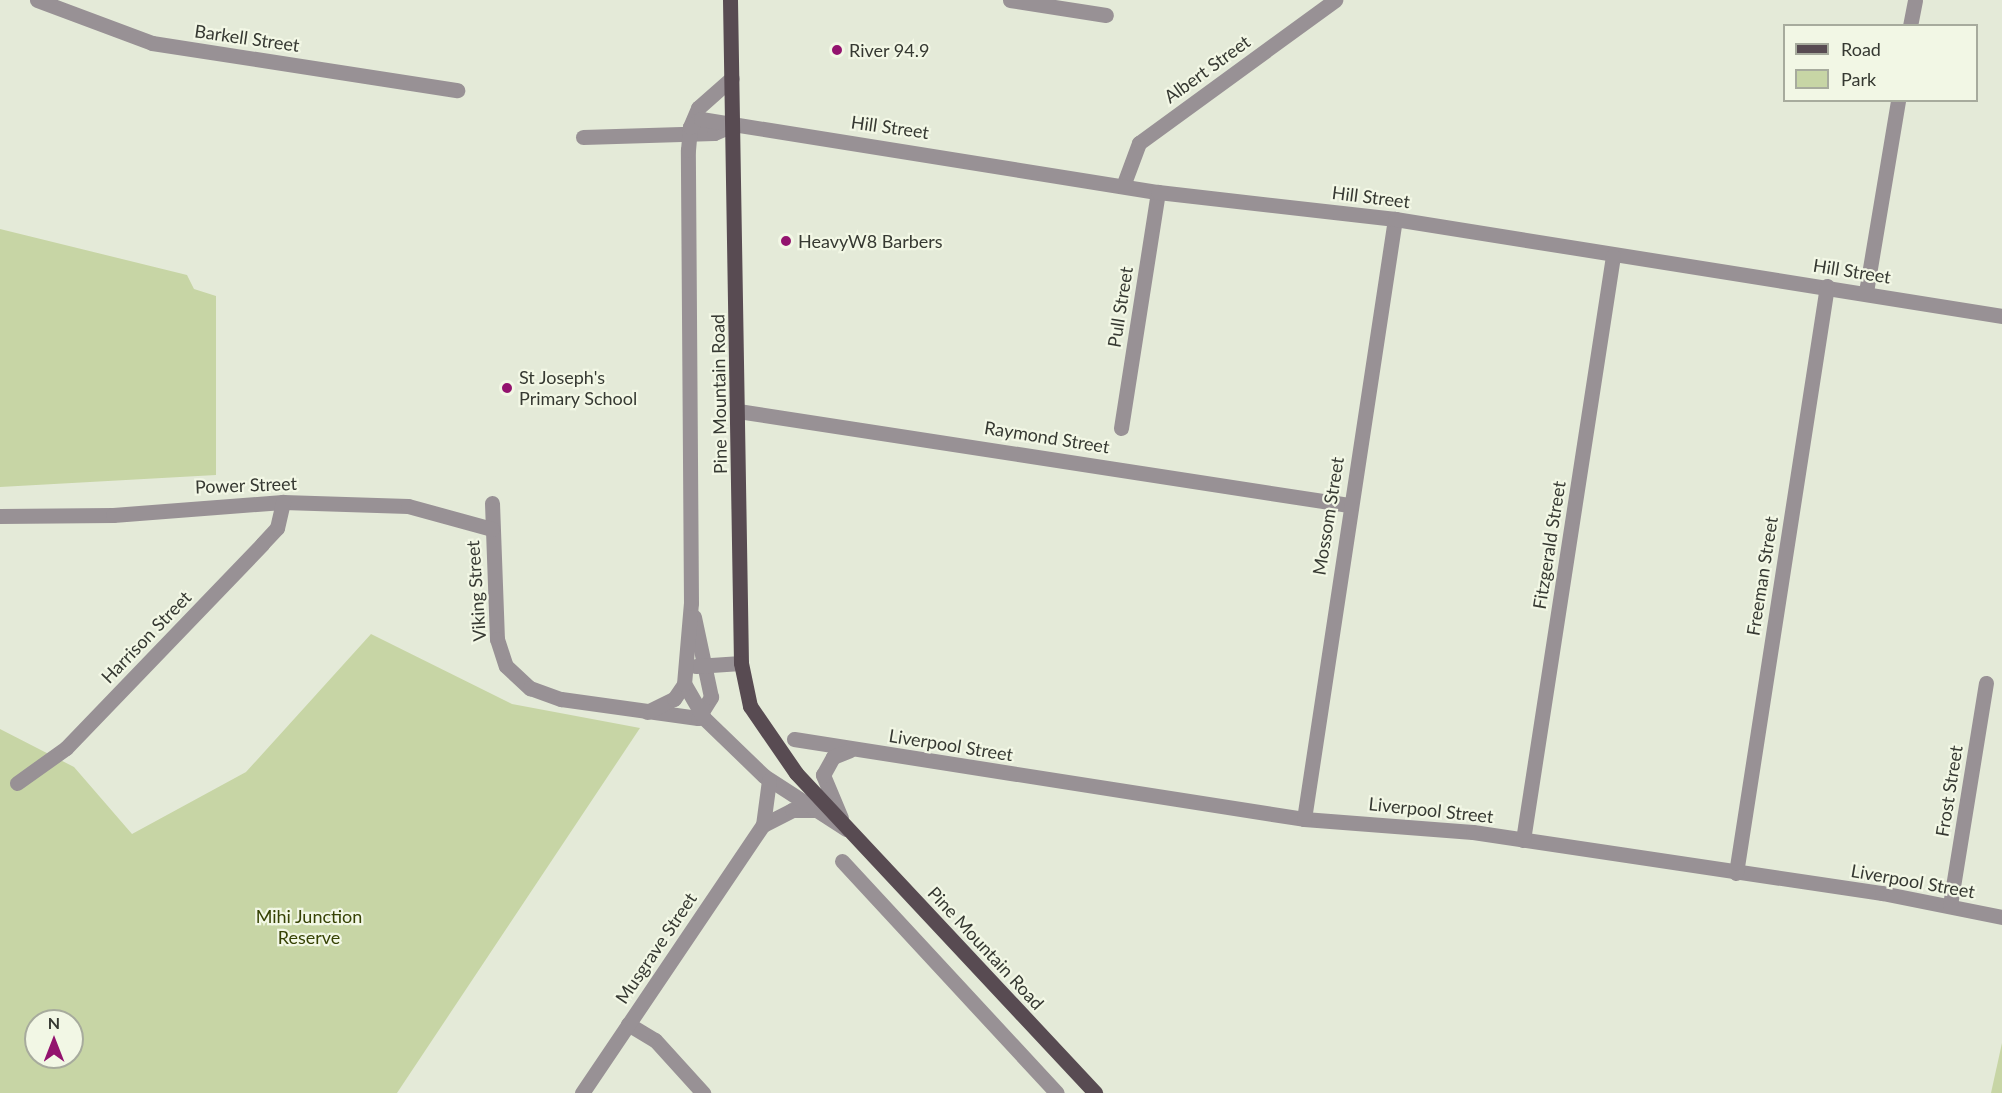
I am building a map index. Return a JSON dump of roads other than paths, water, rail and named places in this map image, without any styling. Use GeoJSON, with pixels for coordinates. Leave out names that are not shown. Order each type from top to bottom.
{"type":"FeatureCollection","features":[{"type":"Feature","properties":{"kind":"main road","name":"Pine Mountain Road"},"geometry":{"type":"LineString","coordinates":[[730,0],[741,663],[750,706],[765,734],[848,831],[1095,1093]]}},
{"type":"Feature","properties":{"kind":"street","name":"Barkell Street"},"geometry":{"type":"LineString","coordinates":[[37,0],[152,43],[457,90]]}},
{"type":"Feature","properties":{"kind":"street"},"geometry":{"type":"LineString","coordinates":[[1010,0],[1106,15]]}},
{"type":"Feature","properties":{"kind":"street","name":"Albert Street"},"geometry":{"type":"LineString","coordinates":[[1123,186],[1139,143],[1335,0]]}},
{"type":"Feature","properties":{"kind":"street"},"geometry":{"type":"LineString","coordinates":[[1910,24],[1915,0]]}},
{"type":"Feature","properties":{"kind":"street","name":"Pine Mountain Road"},"geometry":{"type":"LineString","coordinates":[[732,78],[698,108],[689,131],[691,603],[684,679],[702,715],[769,780],[848,831]]}},
{"type":"Feature","properties":{"kind":"street"},"geometry":{"type":"LineString","coordinates":[[1866,292],[1898,102]]}},
{"type":"Feature","properties":{"kind":"street"},"geometry":{"type":"LineString","coordinates":[[583,137],[689,131],[695,122],[712,117],[733,125]]}},
{"type":"Feature","properties":{"kind":"street","name":"Hill Street"},"geometry":{"type":"LineString","coordinates":[[733,125],[1158,192],[1395,219],[1613,256],[1866,292],[2002,316]]}},
{"type":"Feature","properties":{"kind":"street","name":"Pull Street"},"geometry":{"type":"LineString","coordinates":[[1121,428],[1158,192]]}},
{"type":"Feature","properties":{"kind":"street","name":"Mossom Street"},"geometry":{"type":"LineString","coordinates":[[1304,819],[1349,505],[1395,219]]}},
{"type":"Feature","properties":{"kind":"street","name":"Fitzgerald Street"},"geometry":{"type":"LineString","coordinates":[[1522,840],[1613,256]]}},
{"type":"Feature","properties":{"kind":"street","name":"Freeman Street"},"geometry":{"type":"LineString","coordinates":[[1736,873],[1827,286]]}},
{"type":"Feature","properties":{"kind":"street","name":"Raymond Street"},"geometry":{"type":"LineString","coordinates":[[738,411],[1349,505]]}},
{"type":"Feature","properties":{"kind":"street","name":"Power Street"},"geometry":{"type":"LineString","coordinates":[[0,516],[113,515],[283,501],[408,506],[492,529]]}},
{"type":"Feature","properties":{"kind":"street","name":"Harrison Street"},"geometry":{"type":"LineString","coordinates":[[17,783],[66,748],[262,544],[277,528],[283,501]]}},
{"type":"Feature","properties":{"kind":"street","name":"Viking Street"},"geometry":{"type":"LineString","coordinates":[[492,503],[495,624],[503,658],[514,676],[550,696],[688,720],[702,715]]}},
{"type":"Feature","properties":{"kind":"street","name":"Pine Mountain Road"},"geometry":{"type":"LineString","coordinates":[[691,603],[711,700],[702,715]]}},
{"type":"Feature","properties":{"kind":"street"},"geometry":{"type":"LineString","coordinates":[[647,712],[670,702],[684,679],[703,662],[741,663]]}},
{"type":"Feature","properties":{"kind":"street","name":"Frost Street"},"geometry":{"type":"LineString","coordinates":[[1950,905],[1986,683]]}},
{"type":"Feature","properties":{"kind":"street","name":"Liverpool Street"},"geometry":{"type":"LineString","coordinates":[[794,739],[1304,819],[1522,840],[1950,905],[2002,917]]}},
{"type":"Feature","properties":{"kind":"street"},"geometry":{"type":"LineString","coordinates":[[848,831],[823,775],[832,757],[856,750]]}},
{"type":"Feature","properties":{"kind":"street","name":"Musgrave Street"},"geometry":{"type":"LineString","coordinates":[[582,1093],[763,825],[769,780]]}},
{"type":"Feature","properties":{"kind":"street","name":"Musgrave Street"},"geometry":{"type":"LineString","coordinates":[[763,825],[792,810],[814,810]]}},
{"type":"Feature","properties":{"kind":"street"},"geometry":{"type":"LineString","coordinates":[[842,861],[1057,1093]]}},
{"type":"Feature","properties":{"kind":"street"},"geometry":{"type":"LineString","coordinates":[[628,1024],[655,1040],[703,1093]]}},
{"type":"Feature","properties":{"kind":"place","name":"River 94.9"},"geometry":{"type":"Point","coordinates":[837,50]}},
{"type":"Feature","properties":{"kind":"place","name":"HeavyW8 Barbers"},"geometry":{"type":"Point","coordinates":[786,241]}},
{"type":"Feature","properties":{"kind":"place","name":"St Joseph's Primary School"},"geometry":{"type":"Point","coordinates":[507,388]}},
{"type":"Feature","properties":{"kind":"park label","name":"Mihi Junction Reserve"},"geometry":{"type":"Point","coordinates":[309,927]}}]}
